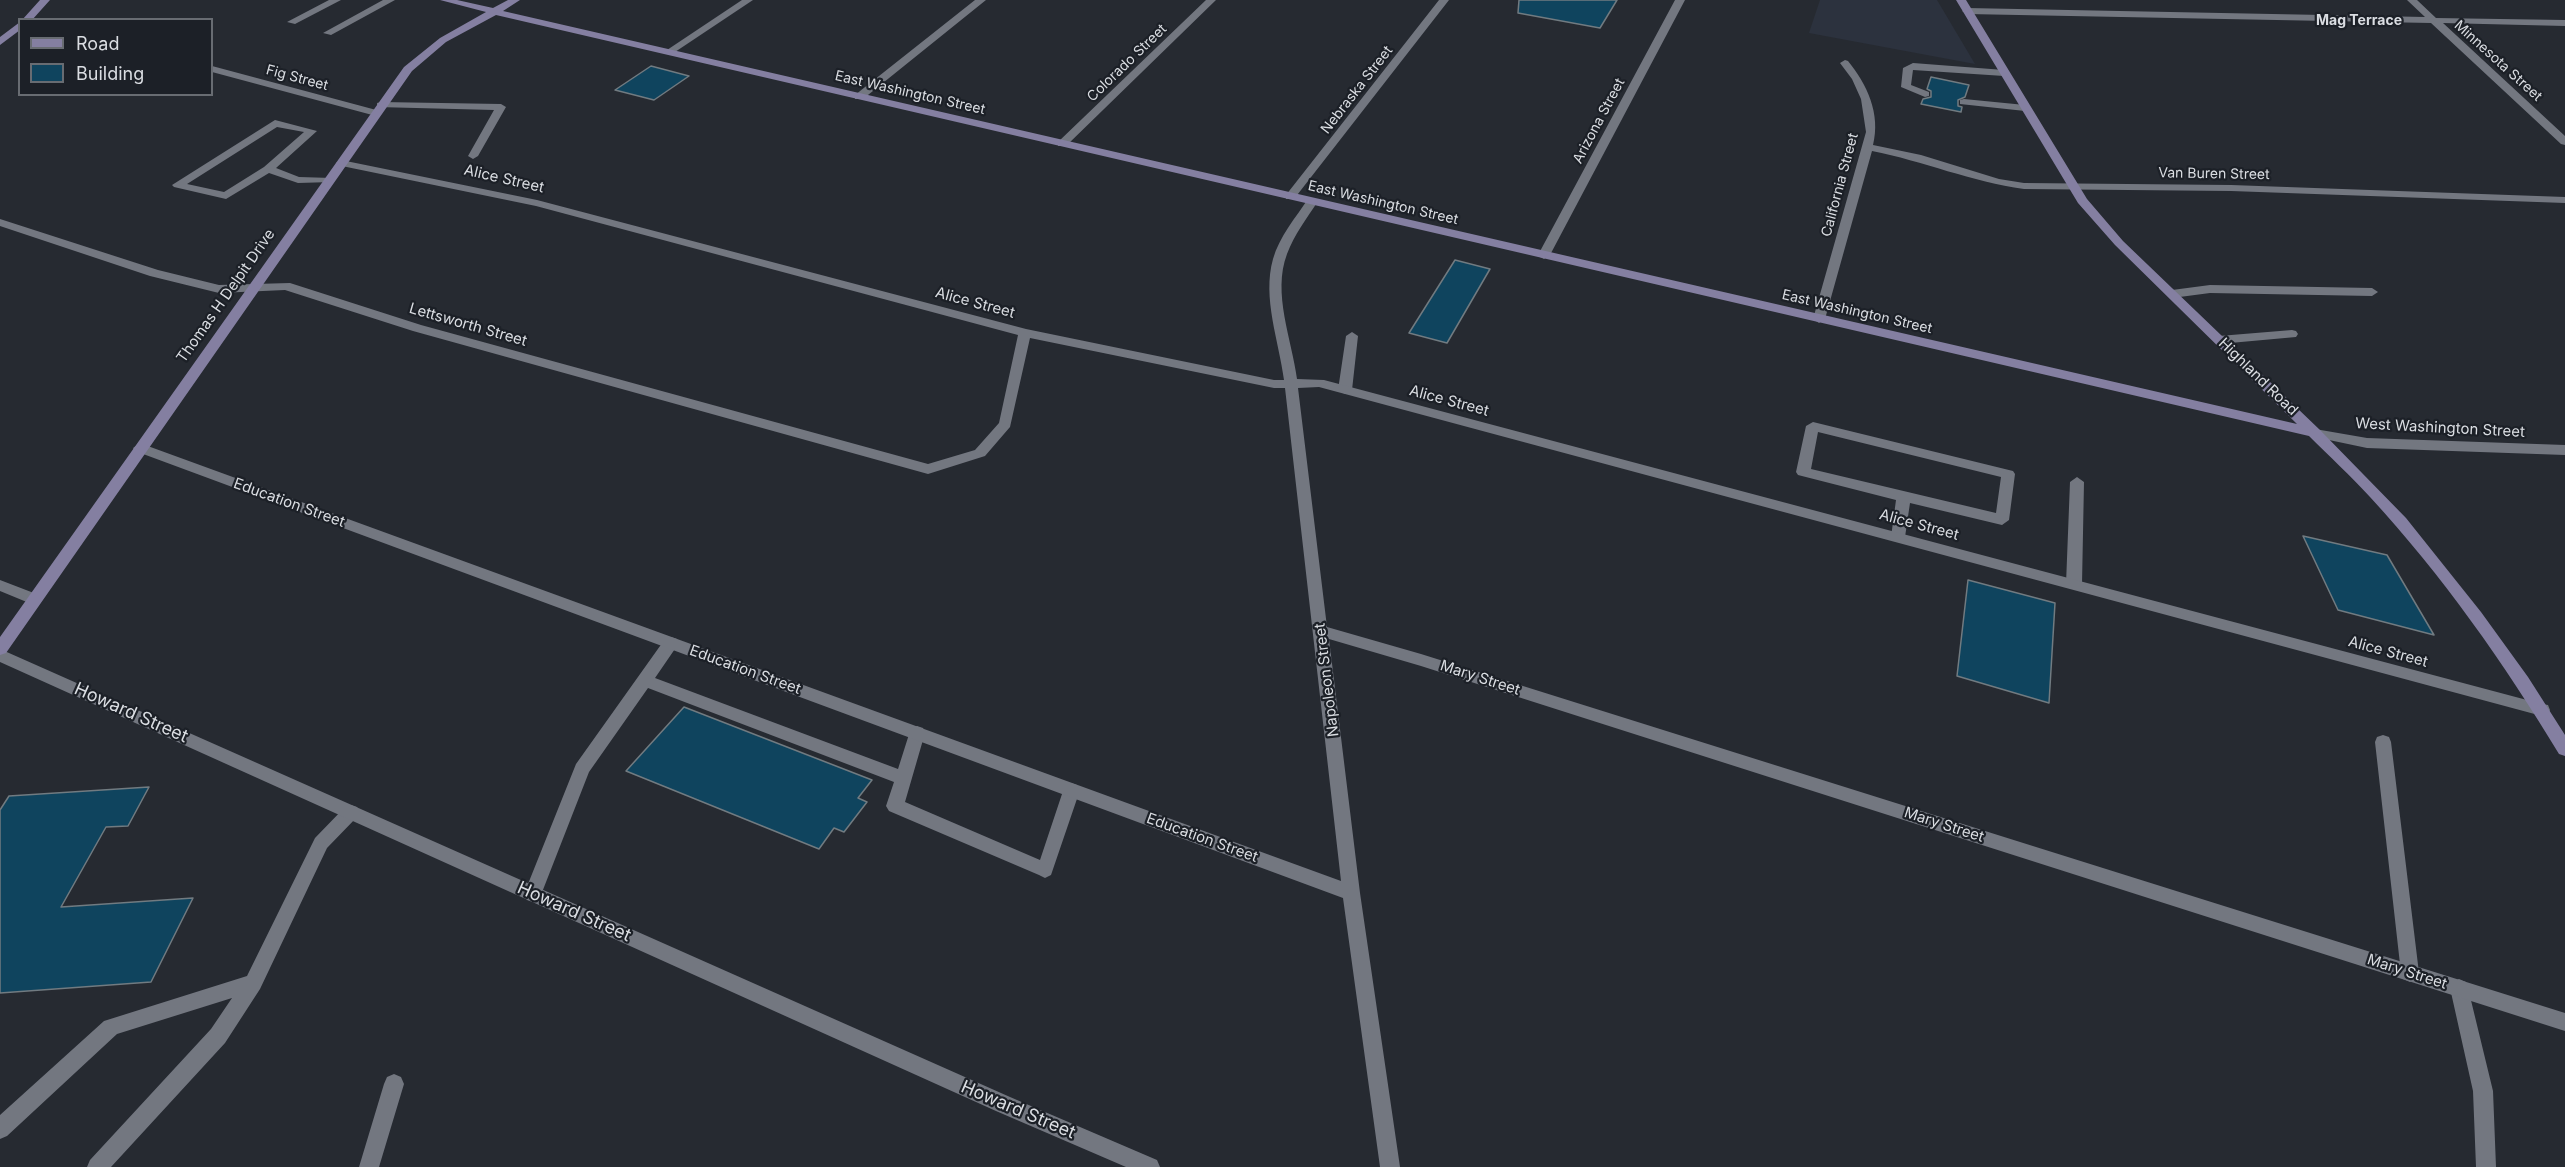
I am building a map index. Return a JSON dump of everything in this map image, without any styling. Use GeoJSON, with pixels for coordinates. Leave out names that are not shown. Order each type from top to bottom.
{"type":"FeatureCollection","features":[{"type":"Feature","properties":{"kind":"street"},"geometry":{"type":"LineString","coordinates":[[28,18],[45,0]]}},
{"type":"Feature","properties":{"kind":"street"},"geometry":{"type":"LineString","coordinates":[[292,22],[336,0]]}},
{"type":"Feature","properties":{"kind":"street"},"geometry":{"type":"LineString","coordinates":[[328,33],[390,0]]}},
{"type":"Feature","properties":{"kind":"street","name":"East Washington Street"},"geometry":{"type":"LineString","coordinates":[[445,0],[2314,433]]}},
{"type":"Feature","properties":{"kind":"street","name":"Thomas H Delpit Drive"},"geometry":{"type":"LineString","coordinates":[[0,649],[408,69],[427,51],[515,0]]}},
{"type":"Feature","properties":{"kind":"street"},"geometry":{"type":"LineString","coordinates":[[669,52],[748,0]]}},
{"type":"Feature","properties":{"kind":"street"},"geometry":{"type":"LineString","coordinates":[[859,97],[981,0]]}},
{"type":"Feature","properties":{"kind":"street","name":"Colorado Street"},"geometry":{"type":"LineString","coordinates":[[1062,144],[1211,0]]}},
{"type":"Feature","properties":{"kind":"street","name":"Nebraska Street"},"geometry":{"type":"LineString","coordinates":[[1290,197],[1444,0]]}},
{"type":"Feature","properties":{"kind":"street","name":"Arizona Street"},"geometry":{"type":"LineString","coordinates":[[1544,255],[1680,0]]}},
{"type":"Feature","properties":{"kind":"street","name":"Highland Road"},"geometry":{"type":"LineString","coordinates":[[1961,0],[2074,187],[2105,229],[2374,492],[2436,562],[2493,638],[2542,710],[2565,749]]}},
{"type":"Feature","properties":{"kind":"street","name":"Minnesota Street"},"geometry":{"type":"LineString","coordinates":[[2412,0],[2565,142]]}},
{"type":"Feature","properties":{"kind":"street"},"geometry":{"type":"LineString","coordinates":[[1967,11],[2565,23]]}},
{"type":"Feature","properties":{"kind":"street"},"geometry":{"type":"LineString","coordinates":[[0,42],[18,27]]}},
{"type":"Feature","properties":{"kind":"street","name":"California Street"},"geometry":{"type":"LineString","coordinates":[[1819,319],[1871,132],[1866,99],[1857,78],[1845,63]]}},
{"type":"Feature","properties":{"kind":"street"},"geometry":{"type":"LineString","coordinates":[[1925,94],[1906,87],[1908,68],[2004,73]]}},
{"type":"Feature","properties":{"kind":"street","name":"Fig Street"},"geometry":{"type":"LineString","coordinates":[[213,69],[378,109],[501,107],[473,156]]}},
{"type":"Feature","properties":{"kind":"street"},"geometry":{"type":"LineString","coordinates":[[1964,102],[2025,108]]}},
{"type":"Feature","properties":{"kind":"street"},"geometry":{"type":"LineString","coordinates":[[275,123],[312,131],[268,169],[226,196],[178,186],[275,123]]}},
{"type":"Feature","properties":{"kind":"street"},"geometry":{"type":"LineString","coordinates":[[2547,124],[2565,124]]}},
{"type":"Feature","properties":{"kind":"street","name":"Van Buren Street"},"geometry":{"type":"LineString","coordinates":[[1868,147],[1917,157],[2011,185],[2231,188],[2565,200]]}},
{"type":"Feature","properties":{"kind":"street","name":"Alice Street"},"geometry":{"type":"LineString","coordinates":[[341,163],[537,203],[1025,333],[1274,384],[1319,383],[2542,710]]}},
{"type":"Feature","properties":{"kind":"street"},"geometry":{"type":"LineString","coordinates":[[268,169],[298,180],[328,180]]}},
{"type":"Feature","properties":{"kind":"street","name":"Napoleon Street"},"geometry":{"type":"LineString","coordinates":[[1312,201],[1283,247],[1276,270],[1275,284],[1322,631],[1351,892],[1390,1167]]}},
{"type":"Feature","properties":{"kind":"street","name":"Lettsworth Street"},"geometry":{"type":"LineString","coordinates":[[0,222],[154,273],[219,290],[286,286],[417,328],[928,469],[980,453],[1005,424],[1025,333]]}},
{"type":"Feature","properties":{"kind":"street"},"geometry":{"type":"LineString","coordinates":[[2172,294],[2211,289],[2372,292]]}},
{"type":"Feature","properties":{"kind":"street"},"geometry":{"type":"LineString","coordinates":[[2219,340],[2292,334]]}},
{"type":"Feature","properties":{"kind":"street"},"geometry":{"type":"LineString","coordinates":[[1345,390],[1352,336]]}},
{"type":"Feature","properties":{"kind":"street"},"geometry":{"type":"LineString","coordinates":[[1813,426],[2008,474],[2002,520],[1904,497],[1803,472],[1813,426]]}},
{"type":"Feature","properties":{"kind":"street","name":"West Washington Street"},"geometry":{"type":"LineString","coordinates":[[2314,433],[2367,443],[2565,450]]}},
{"type":"Feature","properties":{"kind":"street","name":"Education Street"},"geometry":{"type":"LineString","coordinates":[[140,448],[1351,892]]}},
{"type":"Feature","properties":{"kind":"street"},"geometry":{"type":"LineString","coordinates":[[2074,584],[2077,482]]}},
{"type":"Feature","properties":{"kind":"street"},"geometry":{"type":"LineString","coordinates":[[1898,537],[1904,497]]}},
{"type":"Feature","properties":{"kind":"street"},"geometry":{"type":"LineString","coordinates":[[0,585],[34,599]]}},
{"type":"Feature","properties":{"kind":"street","name":"Mary Street"},"geometry":{"type":"LineString","coordinates":[[1322,631],[1421,660],[2565,1022]]}},
{"type":"Feature","properties":{"kind":"street"},"geometry":{"type":"LineString","coordinates":[[533,894],[582,769],[671,643]]}},
{"type":"Feature","properties":{"kind":"street","name":"Howard Street"},"geometry":{"type":"LineString","coordinates":[[0,655],[992,1100],[1150,1167]]}},
{"type":"Feature","properties":{"kind":"street"},"geometry":{"type":"LineString","coordinates":[[644,680],[904,779]]}},
{"type":"Feature","properties":{"kind":"street"},"geometry":{"type":"LineString","coordinates":[[917,733],[895,806],[1045,870],[1071,790]]}},
{"type":"Feature","properties":{"kind":"street"},"geometry":{"type":"LineString","coordinates":[[2383,742],[2410,973]]}},
{"type":"Feature","properties":{"kind":"street"},"geometry":{"type":"LineString","coordinates":[[97,1167],[218,1036],[253,983],[321,843],[351,812]]}},
{"type":"Feature","properties":{"kind":"street"},"geometry":{"type":"LineString","coordinates":[[0,1129],[111,1027],[253,983]]}},
{"type":"Feature","properties":{"kind":"street"},"geometry":{"type":"LineString","coordinates":[[2459,988],[2483,1091],[2486,1167]]}},
{"type":"Feature","properties":{"kind":"street"},"geometry":{"type":"LineString","coordinates":[[369,1167],[394,1084]]}},
{"type":"Feature","properties":{"kind":"shaded area"},"geometry":{"type":"Polygon","coordinates":[[[1820,0],[1937,0],[1975,64],[1809,33],[1820,0]]]}},
{"type":"Feature","properties":{"kind":"building"},"geometry":{"type":"Polygon","coordinates":[[[1519,0],[1617,0],[1600,28],[1518,13],[1519,0]]]}},
{"type":"Feature","properties":{"kind":"building"},"geometry":{"type":"Polygon","coordinates":[[[651,66],[689,76],[654,100],[615,90],[651,66]]]}},
{"type":"Feature","properties":{"kind":"building"},"geometry":{"type":"Polygon","coordinates":[[[1931,77],[1969,85],[1965,97],[1958,100],[1958,106],[1962,107],[1961,112],[1921,104],[1923,99],[1931,97],[1931,91],[1927,89],[1931,77]]]}},
{"type":"Feature","properties":{"kind":"building"},"geometry":{"type":"Polygon","coordinates":[[[1455,260],[1490,269],[1447,343],[1409,333],[1455,260]]]}},
{"type":"Feature","properties":{"kind":"building"},"geometry":{"type":"Polygon","coordinates":[[[2303,536],[2387,555],[2434,635],[2338,610],[2303,536]]]}},
{"type":"Feature","properties":{"kind":"building"},"geometry":{"type":"Polygon","coordinates":[[[1968,580],[2055,603],[2049,703],[1957,676],[1968,580]]]}},
{"type":"Feature","properties":{"kind":"building"},"geometry":{"type":"Polygon","coordinates":[[[684,707],[872,780],[858,798],[867,802],[844,832],[834,828],[819,849],[626,771],[684,707]]]}},
{"type":"Feature","properties":{"kind":"building"},"geometry":{"type":"Polygon","coordinates":[[[149,787],[128,826],[106,827],[61,907],[193,898],[151,982],[0,993],[0,810],[9,796],[149,787]]]}},
{"type":"Feature","properties":{"kind":"district","name":"Mag Terrace"},"geometry":{"type":"Point","coordinates":[2359,21]}}]}
